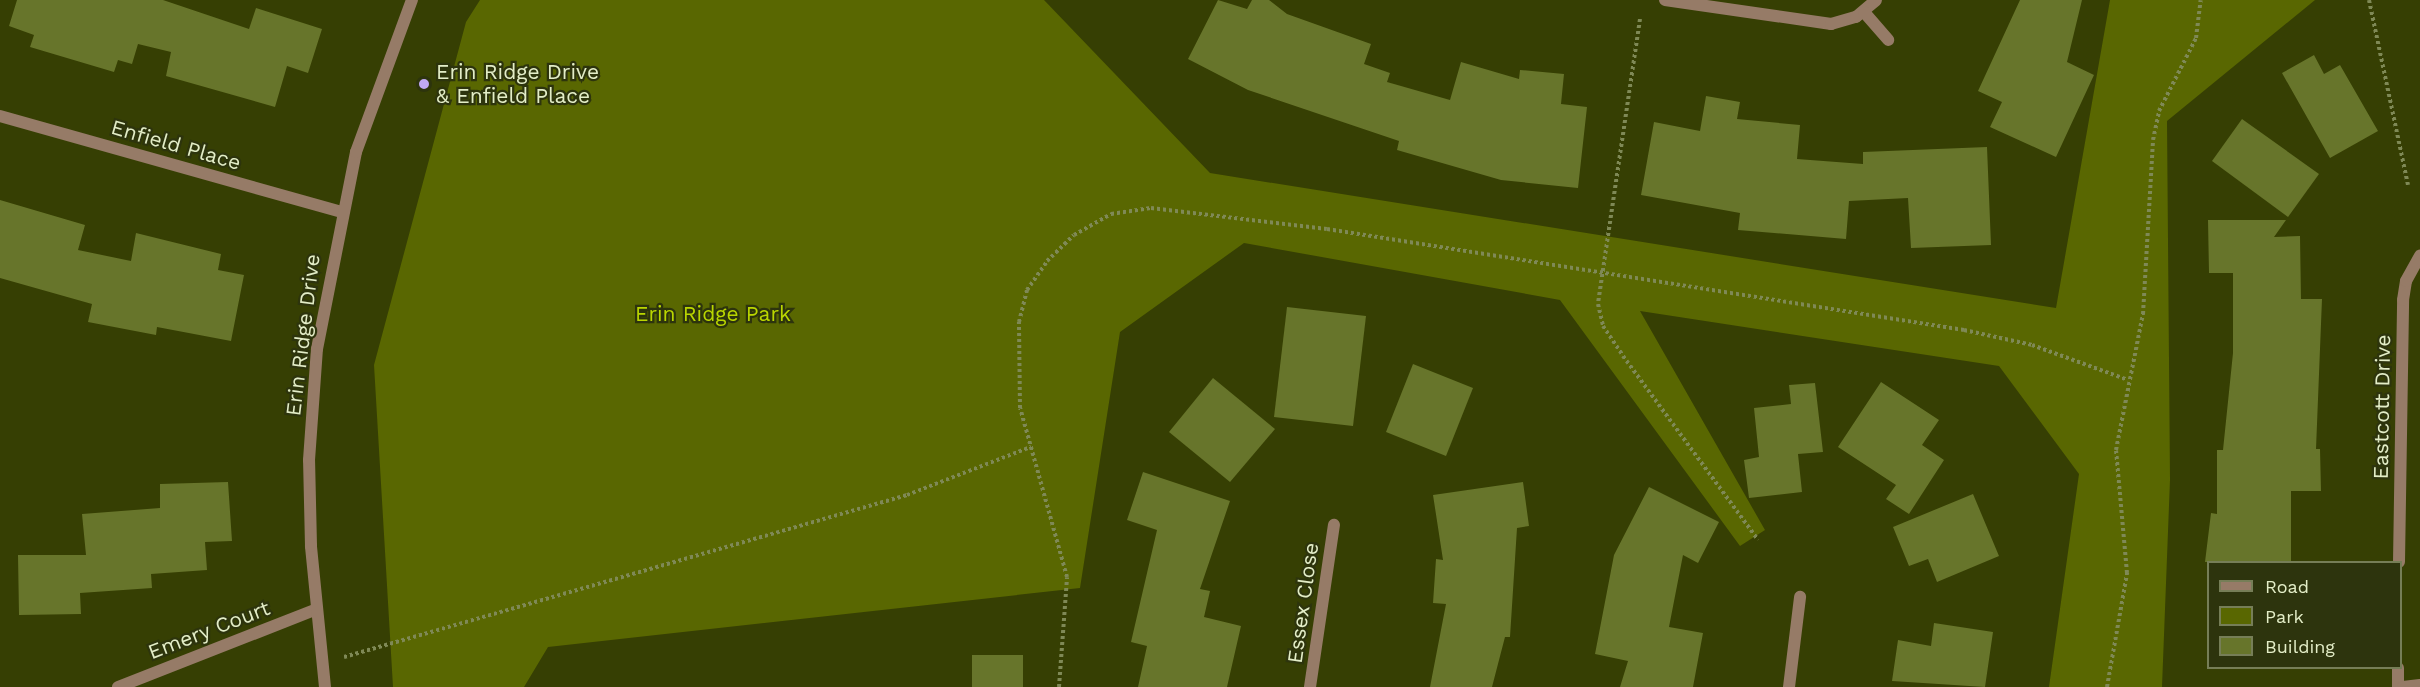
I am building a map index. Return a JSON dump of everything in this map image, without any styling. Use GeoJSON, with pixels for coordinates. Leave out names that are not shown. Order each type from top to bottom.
{"type":"FeatureCollection","features":[{"type":"Feature","properties":{"kind":"street","name":"Erin Ridge Drive"},"geometry":{"type":"LineString","coordinates":[[325,687],[314,610],[312,399],[341,212],[370,109],[412,0]]}},
{"type":"Feature","properties":{"kind":"street"},"geometry":{"type":"LineString","coordinates":[[1665,0],[1831,24],[1864,12],[1876,0]]}},
{"type":"Feature","properties":{"kind":"street"},"geometry":{"type":"LineString","coordinates":[[1864,12],[1888,40]]}},
{"type":"Feature","properties":{"kind":"street","name":"Enfield Place"},"geometry":{"type":"LineString","coordinates":[[0,116],[341,212]]}},
{"type":"Feature","properties":{"kind":"street","name":"Eastcott Drive"},"geometry":{"type":"LineString","coordinates":[[2399,561],[2403,300],[2420,256]]}},
{"type":"Feature","properties":{"kind":"street","name":"Essex Close"},"geometry":{"type":"LineString","coordinates":[[1310,687],[1334,525]]}},
{"type":"Feature","properties":{"kind":"street"},"geometry":{"type":"LineString","coordinates":[[1789,687],[1800,597]]}},
{"type":"Feature","properties":{"kind":"street","name":"Emery Court"},"geometry":{"type":"LineString","coordinates":[[118,687],[314,610]]}},
{"type":"Feature","properties":{"kind":"street"},"geometry":{"type":"LineString","coordinates":[[2398,669],[2398,687]]}},
{"type":"Feature","properties":{"kind":"street"},"geometry":{"type":"LineString","coordinates":[[2403,687],[2420,686]]}},
{"type":"Feature","properties":{"kind":"path"},"geometry":{"type":"LineString","coordinates":[[2107,687],[2127,573],[2116,450],[2128,380],[2143,314],[2153,140],[2159,111],[2196,38],[2200,0]]}},
{"type":"Feature","properties":{"kind":"path"},"geometry":{"type":"LineString","coordinates":[[2369,0],[2409,171],[2408,185]]}},
{"type":"Feature","properties":{"kind":"path"},"geometry":{"type":"LineString","coordinates":[[1640,19],[1600,273],[1598,304],[1603,326],[1758,540]]}},
{"type":"Feature","properties":{"kind":"path"},"geometry":{"type":"LineString","coordinates":[[1059,687],[1067,577],[1031,447],[1015,364],[1027,290],[1074,235],[1111,214],[1151,208],[1316,227],[1992,335],[2128,380]]}},
{"type":"Feature","properties":{"kind":"path"},"geometry":{"type":"LineString","coordinates":[[338,660],[907,495],[1031,447]]}},
{"type":"Feature","properties":{"kind":"green space","name":"Erin Ridge Park"},"geometry":{"type":"Polygon","coordinates":[[[480,0],[1044,0],[1210,173],[2056,308],[2110,0],[2315,0],[2167,121],[2170,480],[2162,687],[2049,687],[2079,474],[1999,366],[1640,311],[1765,530],[1740,546],[1560,300],[1244,243],[1120,332],[1080,588],[548,647],[524,687],[393,687],[374,365],[466,22],[480,0]]]}},
{"type":"Feature","properties":{"kind":"building"},"geometry":{"type":"Polygon","coordinates":[[[17,0],[163,0],[249,29],[256,8],[322,29],[308,73],[287,66],[275,107],[166,76],[171,52],[138,44],[132,64],[118,60],[114,72],[30,47],[34,35],[9,26],[17,0]]]}},
{"type":"Feature","properties":{"kind":"building"},"geometry":{"type":"Polygon","coordinates":[[[1218,0],[1247,9],[1252,0],[1269,0],[1287,14],[1371,44],[1364,64],[1390,73],[1387,82],[1450,100],[1461,62],[1519,79],[1520,70],[1564,74],[1561,104],[1587,107],[1578,188],[1501,180],[1397,150],[1399,141],[1248,90],[1188,59],[1218,0]]]}},
{"type":"Feature","properties":{"kind":"building"},"geometry":{"type":"Polygon","coordinates":[[[2020,0],[2082,0],[2067,62],[2094,75],[2056,157],[1990,127],[2002,102],[1978,91],[2020,0]]]}},
{"type":"Feature","properties":{"kind":"building"},"geometry":{"type":"Polygon","coordinates":[[[2314,55],[2324,74],[2340,65],[2378,131],[2330,158],[2282,73],[2314,55]]]}},
{"type":"Feature","properties":{"kind":"building"},"geometry":{"type":"Polygon","coordinates":[[[1706,96],[1740,102],[1737,119],[1800,125],[1797,159],[1863,164],[1863,152],[1987,147],[1991,245],[1911,248],[1908,198],[1849,201],[1846,239],[1738,230],[1740,213],[1641,195],[1654,122],[1700,131],[1706,96]]]}},
{"type":"Feature","properties":{"kind":"building"},"geometry":{"type":"Polygon","coordinates":[[[2242,119],[2319,174],[2288,217],[2212,161],[2242,119]]]}},
{"type":"Feature","properties":{"kind":"building"},"geometry":{"type":"Polygon","coordinates":[[[0,200],[85,225],[78,250],[131,261],[136,233],[221,254],[218,270],[244,275],[231,341],[157,327],[156,335],[88,322],[92,304],[0,278],[0,200]]]}},
{"type":"Feature","properties":{"kind":"building"},"geometry":{"type":"Polygon","coordinates":[[[2208,220],[2286,220],[2274,237],[2300,236],[2301,299],[2322,299],[2316,449],[2320,449],[2321,491],[2291,491],[2291,561],[2205,562],[2211,513],[2217,514],[2217,450],[2223,450],[2233,353],[2233,273],[2209,273],[2208,220]]]}},
{"type":"Feature","properties":{"kind":"building"},"geometry":{"type":"Polygon","coordinates":[[[1287,307],[1366,316],[1353,426],[1274,417],[1287,307]]]}},
{"type":"Feature","properties":{"kind":"building"},"geometry":{"type":"Polygon","coordinates":[[[1413,364],[1473,388],[1446,456],[1386,432],[1413,364]]]}},
{"type":"Feature","properties":{"kind":"building"},"geometry":{"type":"Polygon","coordinates":[[[1213,378],[1275,429],[1230,482],[1169,432],[1213,378]]]}},
{"type":"Feature","properties":{"kind":"building"},"geometry":{"type":"Polygon","coordinates":[[[1881,382],[1939,420],[1922,445],[1944,460],[1909,514],[1886,499],[1896,485],[1838,447],[1881,382]]]}},
{"type":"Feature","properties":{"kind":"building"},"geometry":{"type":"Polygon","coordinates":[[[1815,383],[1823,452],[1798,454],[1802,492],[1749,498],[1744,460],[1759,457],[1754,408],[1791,404],[1789,385],[1815,383]]]}},
{"type":"Feature","properties":{"kind":"building"},"geometry":{"type":"Polygon","coordinates":[[[1143,472],[1230,501],[1200,589],[1210,591],[1204,617],[1241,626],[1227,687],[1138,687],[1147,646],[1131,642],[1157,530],[1127,520],[1143,472]]]}},
{"type":"Feature","properties":{"kind":"building"},"geometry":{"type":"Polygon","coordinates":[[[228,482],[232,541],[205,542],[207,570],[151,574],[152,588],[80,593],[81,614],[19,615],[18,555],[86,555],[82,514],[160,508],[160,484],[228,482]]]}},
{"type":"Feature","properties":{"kind":"building"},"geometry":{"type":"Polygon","coordinates":[[[1523,482],[1529,526],[1517,528],[1510,637],[1505,637],[1492,687],[1430,687],[1446,604],[1433,603],[1436,559],[1443,560],[1433,495],[1523,482]]]}},
{"type":"Feature","properties":{"kind":"building"},"geometry":{"type":"Polygon","coordinates":[[[1649,487],[1719,522],[1698,563],[1683,555],[1669,627],[1703,633],[1693,687],[1620,687],[1628,661],[1595,654],[1614,555],[1649,487]]]}},
{"type":"Feature","properties":{"kind":"building"},"geometry":{"type":"Polygon","coordinates":[[[1973,494],[1999,556],[1937,582],[1928,559],[1909,566],[1893,527],[1973,494]]]}},
{"type":"Feature","properties":{"kind":"building"},"geometry":{"type":"Polygon","coordinates":[[[1934,623],[1993,632],[1985,687],[1892,681],[1898,640],[1931,646],[1934,623]]]}},
{"type":"Feature","properties":{"kind":"building"},"geometry":{"type":"Polygon","coordinates":[[[972,655],[1023,655],[1023,687],[972,687],[972,655]]]}},
{"type":"Feature","properties":{"kind":"place","name":"Erin Ridge Drive & Enfield Place"},"geometry":{"type":"Point","coordinates":[424,84]}}]}
